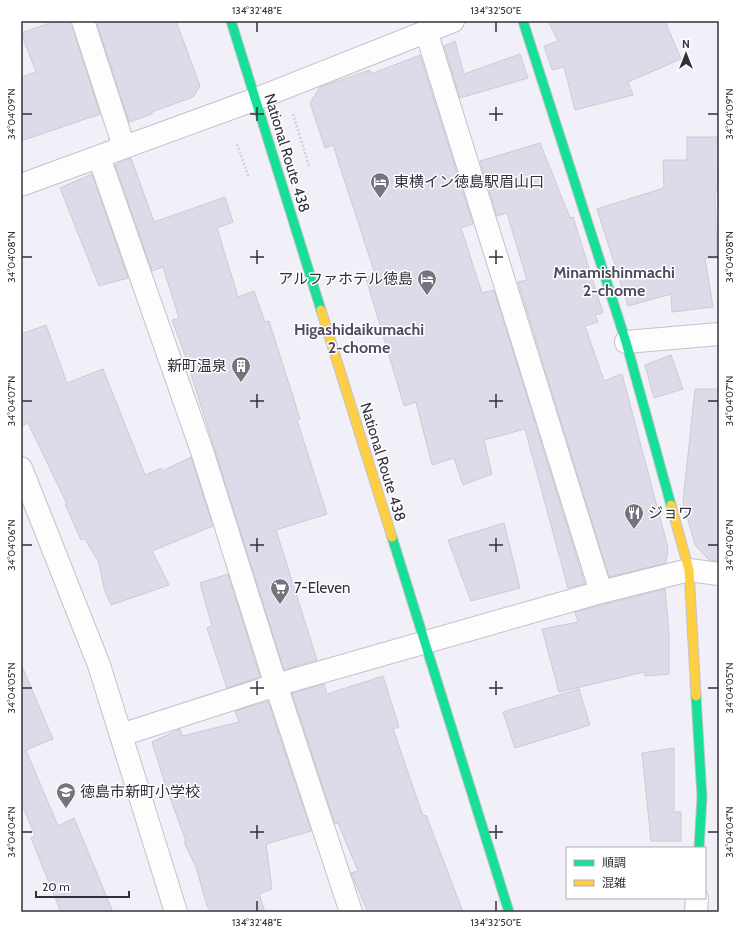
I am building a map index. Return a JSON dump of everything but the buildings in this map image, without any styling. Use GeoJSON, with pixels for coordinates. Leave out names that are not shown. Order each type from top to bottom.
{"type":"FeatureCollection","features":[{"type":"Feature","properties":{"kind":"main road","name":"National Route 438"},"geometry":{"type":"LineString","coordinates":[[231,21],[508,912]]}},
{"type":"Feature","properties":{"kind":"main road"},"geometry":{"type":"LineString","coordinates":[[523,21],[626,342],[689,570],[702,797],[699,847]]}},
{"type":"Feature","properties":{"kind":"street"},"geometry":{"type":"LineString","coordinates":[[83,21],[124,147]]}},
{"type":"Feature","properties":{"kind":"street"},"geometry":{"type":"LineString","coordinates":[[21,185],[256,99],[453,21]]}},
{"type":"Feature","properties":{"kind":"street"},"geometry":{"type":"LineString","coordinates":[[426,31],[601,592]]}},
{"type":"Feature","properties":{"kind":"street"},"geometry":{"type":"LineString","coordinates":[[99,156],[203,454],[276,686],[351,912]]}},
{"type":"Feature","properties":{"kind":"street"},"geometry":{"type":"LineString","coordinates":[[626,342],[719,334]]}},
{"type":"Feature","properties":{"kind":"street"},"geometry":{"type":"LineString","coordinates":[[21,468],[99,665],[176,912]]}},
{"type":"Feature","properties":{"kind":"street"},"geometry":{"type":"LineString","coordinates":[[121,735],[276,686],[601,592],[689,570],[719,574]]}},
{"type":"Feature","properties":{"kind":"street"},"geometry":{"type":"LineString","coordinates":[[696,912],[697,899]]}},
{"type":"Feature","properties":{"kind":"path"},"geometry":{"type":"LineString","coordinates":[[293,114],[309,166]]}},
{"type":"Feature","properties":{"kind":"path"},"geometry":{"type":"LineString","coordinates":[[237,144],[251,184]]}},
{"type":"Feature","properties":{"kind":"traffic: fast"},"geometry":{"type":"LineString","coordinates":[[231,21],[321,310]]}},
{"type":"Feature","properties":{"kind":"traffic: fast"},"geometry":{"type":"LineString","coordinates":[[523,21],[626,342],[671,505]]}},
{"type":"Feature","properties":{"kind":"traffic: fast"},"geometry":{"type":"LineString","coordinates":[[392,537],[509,912]]}},
{"type":"Feature","properties":{"kind":"traffic: fast"},"geometry":{"type":"LineString","coordinates":[[696,696],[702,797],[699,847]]}},
{"type":"Feature","properties":{"kind":"traffic: slow"},"geometry":{"type":"LineString","coordinates":[[321,310],[392,537]]}},
{"type":"Feature","properties":{"kind":"traffic: slow"},"geometry":{"type":"LineString","coordinates":[[671,505],[689,570],[696,696]]}},
{"type":"Feature","properties":{"kind":"place","name":"東横イン徳島駅眉山口"},"geometry":{"type":"Point","coordinates":[380,199]}},
{"type":"Feature","properties":{"kind":"place","name":"アルファホテル徳島"},"geometry":{"type":"Point","coordinates":[427,296]}},
{"type":"Feature","properties":{"kind":"place","name":"新町温泉"},"geometry":{"type":"Point","coordinates":[241,383]}},
{"type":"Feature","properties":{"kind":"place","name":"ジョワ"},"geometry":{"type":"Point","coordinates":[634,530]}},
{"type":"Feature","properties":{"kind":"place","name":"7-Eleven"},"geometry":{"type":"Point","coordinates":[280,605]}},
{"type":"Feature","properties":{"kind":"place","name":"徳島市新町小学校"},"geometry":{"type":"Point","coordinates":[66,809]}},
{"type":"Feature","properties":{"kind":"district","name":"Minamishinmachi 2-chome"},"geometry":{"type":"Point","coordinates":[614,281]}},
{"type":"Feature","properties":{"kind":"district","name":"Higashidaikumachi 2-chome"},"geometry":{"type":"Point","coordinates":[359,338]}}]}
